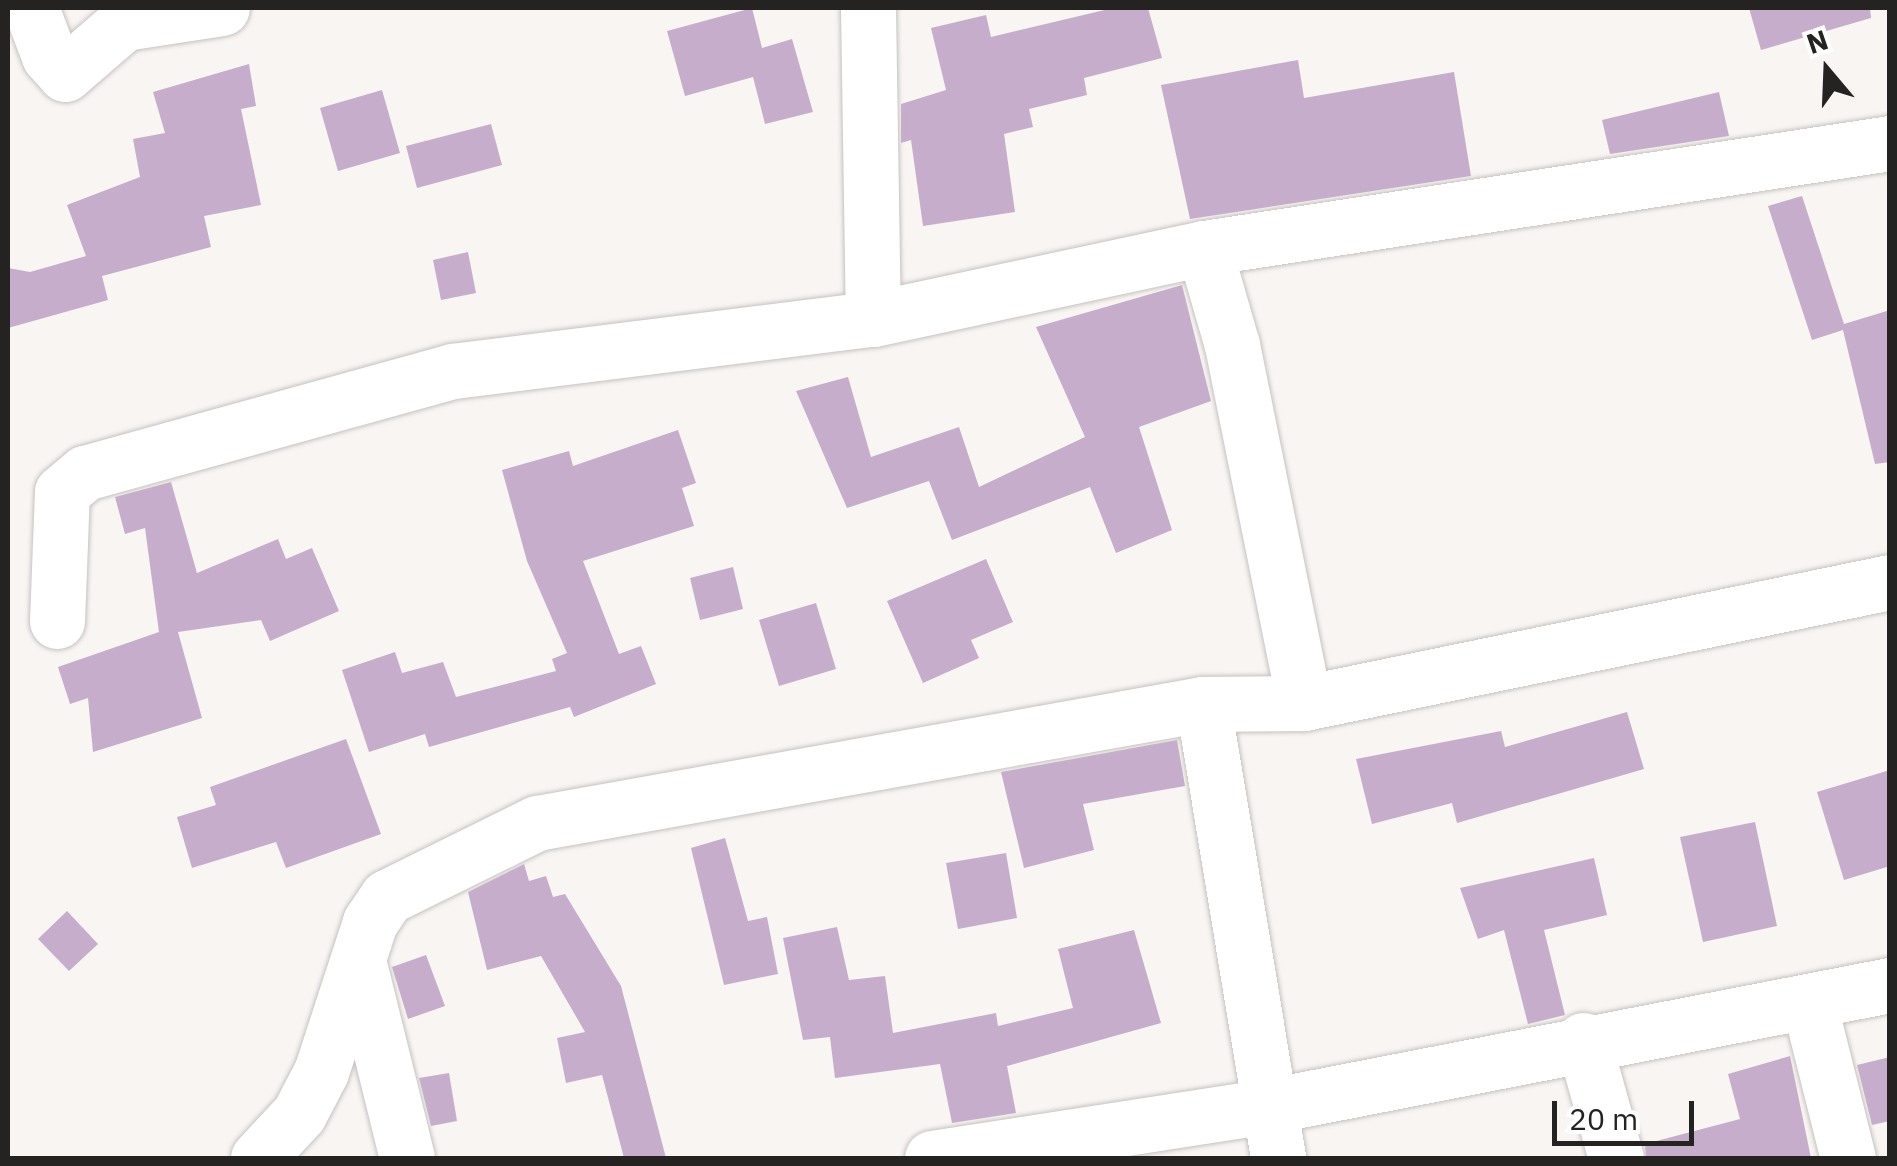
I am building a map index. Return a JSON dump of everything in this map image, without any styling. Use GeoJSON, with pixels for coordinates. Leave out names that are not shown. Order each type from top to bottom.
{"type":"FeatureCollection","features":[{"type":"Feature","properties":{"kind":"street"},"geometry":{"type":"LineString","coordinates":[[32,8],[49,56],[65,74],[124,23],[222,8]]}},
{"type":"Feature","properties":{"kind":"street"},"geometry":{"type":"LineString","coordinates":[[868,8],[873,319]]}},
{"type":"Feature","properties":{"kind":"street"},"geometry":{"type":"LineString","coordinates":[[57,621],[62,492],[86,473],[452,371],[873,319],[1204,248],[1890,143]]}},
{"type":"Feature","properties":{"kind":"street"},"geometry":{"type":"LineString","coordinates":[[1204,248],[1232,345],[1304,703]]}},
{"type":"Feature","properties":{"kind":"street"},"geometry":{"type":"LineString","coordinates":[[258,1158],[314,1086],[360,968],[370,922],[387,897],[538,823],[1203,704],[1304,703],[1890,582]]}},
{"type":"Feature","properties":{"kind":"street"},"geometry":{"type":"LineString","coordinates":[[1203,704],[1278,1158]]}},
{"type":"Feature","properties":{"kind":"street"},"geometry":{"type":"LineString","coordinates":[[360,968],[407,1158]]}},
{"type":"Feature","properties":{"kind":"street"},"geometry":{"type":"LineString","coordinates":[[932,1158],[1270,1106],[1584,1040],[1890,986]]}},
{"type":"Feature","properties":{"kind":"street"},"geometry":{"type":"LineString","coordinates":[[1809,1003],[1848,1158]]}},
{"type":"Feature","properties":{"kind":"street"},"geometry":{"type":"LineString","coordinates":[[1584,1040],[1616,1158]]}},
{"type":"Feature","properties":{"kind":"building"},"geometry":{"type":"Polygon","coordinates":[[[752,8],[762,48],[792,39],[813,112],[765,124],[753,77],[685,96],[667,31],[752,8]]]}},
{"type":"Feature","properties":{"kind":"building"},"geometry":{"type":"Polygon","coordinates":[[[1113,8],[1148,8],[1162,58],[1084,78],[1087,95],[1029,109],[1033,127],[1004,134],[1015,212],[923,226],[911,140],[901,143],[901,104],[946,90],[931,28],[986,15],[991,37],[1113,8]]]}},
{"type":"Feature","properties":{"kind":"building"},"geometry":{"type":"Polygon","coordinates":[[[1749,8],[1870,8],[1871,18],[1761,50],[1749,8]]]}},
{"type":"Feature","properties":{"kind":"building"},"geometry":{"type":"Polygon","coordinates":[[[1298,60],[1304,98],[1454,72],[1471,176],[1190,219],[1161,85],[1298,60]]]}},
{"type":"Feature","properties":{"kind":"building"},"geometry":{"type":"Polygon","coordinates":[[[249,64],[256,106],[241,109],[261,205],[204,216],[211,247],[102,276],[108,300],[8,328],[8,268],[30,272],[86,256],[67,205],[140,177],[133,139],[165,133],[153,92],[249,64]]]}},
{"type":"Feature","properties":{"kind":"building"},"geometry":{"type":"Polygon","coordinates":[[[382,90],[400,153],[338,171],[320,108],[382,90]]]}},
{"type":"Feature","properties":{"kind":"building"},"geometry":{"type":"Polygon","coordinates":[[[1719,92],[1729,136],[1610,154],[1602,120],[1719,92]]]}},
{"type":"Feature","properties":{"kind":"building"},"geometry":{"type":"Polygon","coordinates":[[[491,124],[502,165],[417,188],[406,146],[491,124]]]}},
{"type":"Feature","properties":{"kind":"building"},"geometry":{"type":"Polygon","coordinates":[[[1802,196],[1844,324],[1890,310],[1890,462],[1875,464],[1843,330],[1812,340],[1768,206],[1802,196]]]}},
{"type":"Feature","properties":{"kind":"building"},"geometry":{"type":"Polygon","coordinates":[[[468,252],[476,293],[441,300],[433,260],[468,252]]]}},
{"type":"Feature","properties":{"kind":"building"},"geometry":{"type":"Polygon","coordinates":[[[1182,285],[1211,401],[1139,427],[1172,530],[1116,553],[1090,487],[952,540],[929,481],[847,508],[796,391],[848,377],[871,457],[959,427],[979,487],[1085,437],[1036,327],[1182,285]]]}},
{"type":"Feature","properties":{"kind":"building"},"geometry":{"type":"Polygon","coordinates":[[[678,430],[696,483],[682,488],[694,526],[583,561],[619,654],[641,646],[656,684],[574,717],[570,707],[429,747],[425,734],[369,752],[342,670],[395,652],[402,673],[443,662],[456,697],[556,671],[552,659],[567,653],[527,561],[502,470],[569,451],[573,466],[678,430]]]}},
{"type":"Feature","properties":{"kind":"building"},"geometry":{"type":"Polygon","coordinates":[[[171,482],[197,573],[278,539],[286,559],[312,548],[339,611],[270,641],[261,620],[178,632],[202,718],[93,752],[88,698],[70,704],[58,667],[159,632],[145,528],[125,534],[115,497],[171,482]]]}},
{"type":"Feature","properties":{"kind":"building"},"geometry":{"type":"Polygon","coordinates":[[[986,559],[1013,622],[971,640],[979,658],[923,683],[887,601],[986,559]]]}},
{"type":"Feature","properties":{"kind":"building"},"geometry":{"type":"Polygon","coordinates":[[[733,567],[743,609],[700,620],[690,578],[733,567]]]}},
{"type":"Feature","properties":{"kind":"building"},"geometry":{"type":"Polygon","coordinates":[[[816,603],[836,669],[779,686],[759,620],[816,603]]]}},
{"type":"Feature","properties":{"kind":"building"},"geometry":{"type":"Polygon","coordinates":[[[1627,712],[1644,769],[1457,823],[1452,803],[1372,824],[1356,759],[1501,731],[1505,747],[1627,712]]]}},
{"type":"Feature","properties":{"kind":"building"},"geometry":{"type":"Polygon","coordinates":[[[346,739],[381,834],[286,868],[276,842],[192,868],[177,817],[216,805],[210,787],[346,739]]]}},
{"type":"Feature","properties":{"kind":"building"},"geometry":{"type":"Polygon","coordinates":[[[1177,740],[1185,786],[1083,804],[1094,850],[1024,868],[1001,772],[1177,740]]]}},
{"type":"Feature","properties":{"kind":"building"},"geometry":{"type":"Polygon","coordinates":[[[1890,770],[1890,866],[1844,880],[1817,792],[1890,770]]]}},
{"type":"Feature","properties":{"kind":"building"},"geometry":{"type":"Polygon","coordinates":[[[1755,822],[1777,926],[1703,942],[1680,837],[1755,822]]]}},
{"type":"Feature","properties":{"kind":"building"},"geometry":{"type":"Polygon","coordinates":[[[725,838],[748,921],[767,917],[778,974],[724,985],[691,848],[725,838]]]}},
{"type":"Feature","properties":{"kind":"building"},"geometry":{"type":"Polygon","coordinates":[[[1006,853],[1017,918],[958,929],[946,863],[1006,853]]]}},
{"type":"Feature","properties":{"kind":"building"},"geometry":{"type":"Polygon","coordinates":[[[1594,858],[1607,915],[1544,930],[1565,1015],[1528,1024],[1504,930],[1478,939],[1460,888],[1594,858]]]}},
{"type":"Feature","properties":{"kind":"building"},"geometry":{"type":"Polygon","coordinates":[[[524,864],[529,881],[546,876],[553,897],[565,894],[621,986],[666,1158],[624,1158],[602,1075],[566,1083],[557,1038],[585,1032],[541,956],[487,970],[468,892],[524,864]]]}},
{"type":"Feature","properties":{"kind":"building"},"geometry":{"type":"Polygon","coordinates":[[[67,911],[98,944],[69,971],[38,939],[67,911]]]}},
{"type":"Feature","properties":{"kind":"building"},"geometry":{"type":"Polygon","coordinates":[[[837,927],[849,980],[885,976],[893,1033],[996,1013],[998,1026],[1073,1008],[1058,949],[1134,930],[1161,1023],[1007,1066],[1016,1113],[952,1123],[940,1064],[835,1078],[830,1037],[803,1040],[783,938],[837,927]]]}},
{"type":"Feature","properties":{"kind":"building"},"geometry":{"type":"Polygon","coordinates":[[[426,955],[445,1006],[408,1019],[392,967],[426,955]]]}},
{"type":"Feature","properties":{"kind":"building"},"geometry":{"type":"Polygon","coordinates":[[[1790,1056],[1811,1158],[1646,1158],[1645,1144],[1740,1119],[1728,1074],[1790,1056]]]}},
{"type":"Feature","properties":{"kind":"building"},"geometry":{"type":"Polygon","coordinates":[[[1890,1057],[1890,1121],[1872,1125],[1857,1065],[1890,1057]]]}},
{"type":"Feature","properties":{"kind":"building"},"geometry":{"type":"Polygon","coordinates":[[[449,1073],[457,1121],[431,1126],[419,1078],[449,1073]]]}}]}
